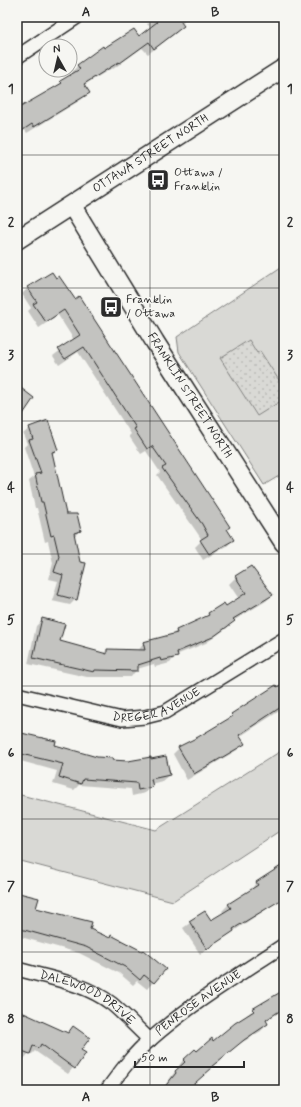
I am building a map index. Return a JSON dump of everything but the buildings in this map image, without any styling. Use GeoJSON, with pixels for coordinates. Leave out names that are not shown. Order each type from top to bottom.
{"type":"FeatureCollection","features":[{"type":"Feature","properties":{"kind":"street"},"geometry":{"type":"LineString","coordinates":[[17,57],[77,17]]}},
{"type":"Feature","properties":{"kind":"street","name":"OTTAWA STREET NORTH"},"geometry":{"type":"LineString","coordinates":[[17,240],[72,206],[284,68]]}},
{"type":"Feature","properties":{"kind":"street","name":"FRANKLIN STREET NORTH"},"geometry":{"type":"LineString","coordinates":[[72,206],[156,342],[284,543]]}},
{"type":"Feature","properties":{"kind":"street","name":"DREGER AVENUE"},"geometry":{"type":"LineString","coordinates":[[17,694],[122,718],[145,717],[165,712],[284,639]]}},
{"type":"Feature","properties":{"kind":"street","name":"PENROSE AVENUE"},"geometry":{"type":"LineString","coordinates":[[107,1090],[122,1070],[150,1040],[194,1004],[284,945]]}},
{"type":"Feature","properties":{"kind":"street","name":"DALEWOOD DRIVE"},"geometry":{"type":"LineString","coordinates":[[17,969],[74,984],[94,992],[111,1004],[150,1040]]}},
{"type":"Feature","properties":{"kind":"shaded area"},"geometry":{"type":"Polygon","coordinates":[[[284,265],[284,473],[264,485],[179,352],[177,337],[284,265]]]}},
{"type":"Feature","properties":{"kind":"shaded area"},"geometry":{"type":"Polygon","coordinates":[[[249,340],[257,353],[260,351],[284,388],[284,399],[257,416],[220,358],[249,340]]]}},
{"type":"Feature","properties":{"kind":"shaded area"},"geometry":{"type":"Polygon","coordinates":[[[284,749],[284,828],[173,901],[17,860],[17,794],[156,830],[284,749]]]}},
{"type":"Feature","properties":{"kind":"place","name":"Ottawa / Franklin"},"geometry":{"type":"Point","coordinates":[158,180]}},
{"type":"Feature","properties":{"kind":"place","name":"Franklin / Ottawa"},"geometry":{"type":"Point","coordinates":[111,307]}}]}
